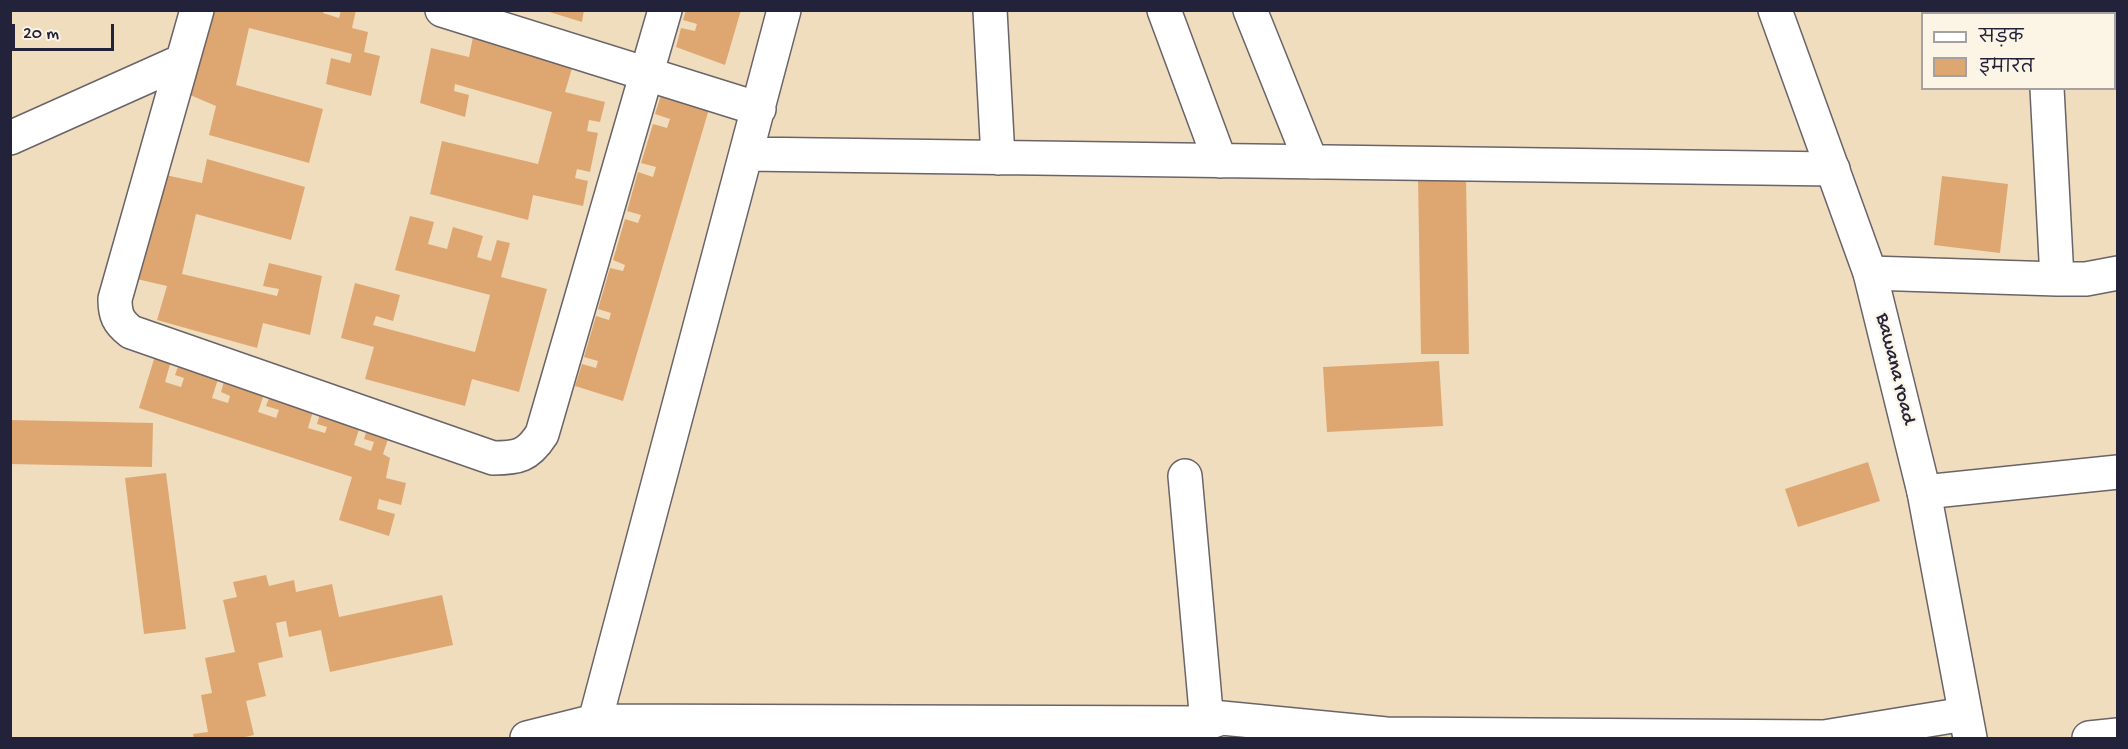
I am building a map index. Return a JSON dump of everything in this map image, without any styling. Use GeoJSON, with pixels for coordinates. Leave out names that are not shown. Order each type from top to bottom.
{"type":"FeatureCollection","features":[{"type":"Feature","properties":{"kind":"street"},"geometry":{"type":"LineString","coordinates":[[196,10],[115,299],[115,313],[120,324],[131,332],[494,458],[523,455],[533,448],[542,434],[665,10]]}},
{"type":"Feature","properties":{"kind":"street"},"geometry":{"type":"LineString","coordinates":[[442,10],[759,108]]}},
{"type":"Feature","properties":{"kind":"street"},"geometry":{"type":"LineString","coordinates":[[595,730],[784,10]]}},
{"type":"Feature","properties":{"kind":"street"},"geometry":{"type":"LineString","coordinates":[[990,10],[998,158]]}},
{"type":"Feature","properties":{"kind":"street"},"geometry":{"type":"LineString","coordinates":[[1164,10],[1220,161]]}},
{"type":"Feature","properties":{"kind":"street"},"geometry":{"type":"LineString","coordinates":[[1250,10],[1311,162]]}},
{"type":"Feature","properties":{"kind":"street","name":"Bawana road"},"geometry":{"type":"LineString","coordinates":[[1775,10],[1870,273],[1924,492],[1967,726]]}},
{"type":"Feature","properties":{"kind":"street"},"geometry":{"type":"LineString","coordinates":[[10,138],[182,61]]}},
{"type":"Feature","properties":{"kind":"street"},"geometry":{"type":"LineString","coordinates":[[2047,90],[2057,279]]}},
{"type":"Feature","properties":{"kind":"street"},"geometry":{"type":"LineString","coordinates":[[747,154],[1833,169]]}},
{"type":"Feature","properties":{"kind":"street"},"geometry":{"type":"LineString","coordinates":[[1870,273],[2057,279],[2086,279],[2118,273]]}},
{"type":"Feature","properties":{"kind":"street"},"geometry":{"type":"LineString","coordinates":[[1924,492],[2118,472]]}},
{"type":"Feature","properties":{"kind":"street"},"geometry":{"type":"LineString","coordinates":[[1185,476],[1218,726]]}},
{"type":"Feature","properties":{"kind":"street"},"geometry":{"type":"LineString","coordinates":[[527,738],[595,730],[1218,726],[1386,735],[1824,737],[1967,726]]}},
{"type":"Feature","properties":{"kind":"street"},"geometry":{"type":"LineString","coordinates":[[2089,738],[2118,735]]}},
{"type":"Feature","properties":{"kind":"building"},"geometry":{"type":"Polygon","coordinates":[[[204,10],[324,10],[323,13],[339,18],[341,10],[356,10],[352,28],[368,32],[364,52],[380,56],[371,96],[326,84],[331,58],[350,63],[352,54],[249,28],[236,85],[323,109],[309,163],[209,135],[216,106],[183,92],[204,10]]]}},
{"type":"Feature","properties":{"kind":"building"},"geometry":{"type":"Polygon","coordinates":[[[543,10],[584,10],[582,22],[543,10]]]}},
{"type":"Feature","properties":{"kind":"building"},"geometry":{"type":"Polygon","coordinates":[[[686,10],[741,10],[725,65],[676,47],[681,28],[695,31],[697,24],[683,20],[686,10]]]}},
{"type":"Feature","properties":{"kind":"building"},"geometry":{"type":"Polygon","coordinates":[[[474,32],[575,58],[565,92],[605,102],[600,122],[589,120],[587,131],[598,133],[590,172],[577,169],[575,178],[588,181],[583,206],[533,195],[528,220],[430,194],[442,141],[538,164],[552,112],[455,84],[454,91],[469,95],[465,117],[420,103],[431,48],[469,57],[474,32]]]}},
{"type":"Feature","properties":{"kind":"building"},"geometry":{"type":"Polygon","coordinates":[[[661,95],[709,109],[623,401],[575,386],[582,364],[596,368],[598,361],[584,357],[596,316],[609,320],[611,313],[598,309],[610,268],[623,271],[625,265],[613,260],[625,219],[638,223],[641,215],[627,211],[638,172],[653,177],[656,167],[641,163],[653,124],[667,128],[670,119],[655,114],[661,95]]]}},
{"type":"Feature","properties":{"kind":"building"},"geometry":{"type":"Polygon","coordinates":[[[207,159],[305,187],[291,240],[196,214],[182,274],[277,296],[279,289],[263,286],[269,263],[322,276],[310,335],[263,323],[257,348],[157,320],[167,286],[128,277],[133,255],[144,258],[152,172],[202,183],[207,159]]]}},
{"type":"Feature","properties":{"kind":"building"},"geometry":{"type":"Polygon","coordinates":[[[1942,176],[2008,184],[2000,253],[1934,245],[1942,176]]]}},
{"type":"Feature","properties":{"kind":"building"},"geometry":{"type":"Polygon","coordinates":[[[1418,178],[1466,178],[1469,354],[1421,354],[1418,178]]]}},
{"type":"Feature","properties":{"kind":"building"},"geometry":{"type":"Polygon","coordinates":[[[410,216],[434,222],[428,244],[447,249],[453,227],[483,236],[477,257],[491,261],[497,240],[510,243],[501,277],[547,289],[519,392],[472,379],[465,406],[365,379],[374,347],[341,338],[355,283],[400,295],[393,321],[376,316],[373,325],[475,352],[490,295],[395,270],[410,216]]]}},
{"type":"Feature","properties":{"kind":"building"},"geometry":{"type":"Polygon","coordinates":[[[155,356],[171,361],[165,382],[181,387],[184,378],[175,375],[179,364],[219,376],[212,398],[228,403],[230,396],[221,392],[225,378],[265,391],[258,412],[276,418],[279,410],[266,406],[271,393],[314,408],[308,428],[325,433],[327,427],[317,424],[321,410],[361,423],[354,445],[371,451],[374,442],[364,439],[368,426],[390,433],[383,454],[390,458],[386,478],[406,483],[401,505],[379,499],[377,509],[395,514],[389,536],[339,520],[352,477],[139,408],[155,356]]]}},
{"type":"Feature","properties":{"kind":"building"},"geometry":{"type":"Polygon","coordinates":[[[1439,361],[1443,426],[1327,432],[1323,367],[1439,361]]]}},
{"type":"Feature","properties":{"kind":"building"},"geometry":{"type":"Polygon","coordinates":[[[10,420],[153,423],[152,467],[10,464],[10,420]]]}},
{"type":"Feature","properties":{"kind":"building"},"geometry":{"type":"Polygon","coordinates":[[[1868,462],[1880,501],[1798,527],[1785,489],[1868,462]]]}},
{"type":"Feature","properties":{"kind":"building"},"geometry":{"type":"Polygon","coordinates":[[[166,473],[186,629],[144,634],[125,478],[166,473]]]}},
{"type":"Feature","properties":{"kind":"building"},"geometry":{"type":"Polygon","coordinates":[[[266,575],[269,586],[294,580],[296,592],[332,584],[339,617],[442,595],[453,645],[330,672],[321,630],[289,637],[286,621],[276,623],[283,657],[258,663],[266,696],[246,701],[254,735],[241,738],[194,738],[193,734],[208,732],[201,695],[212,693],[205,658],[235,652],[223,600],[237,597],[233,582],[266,575]]]}}]}
